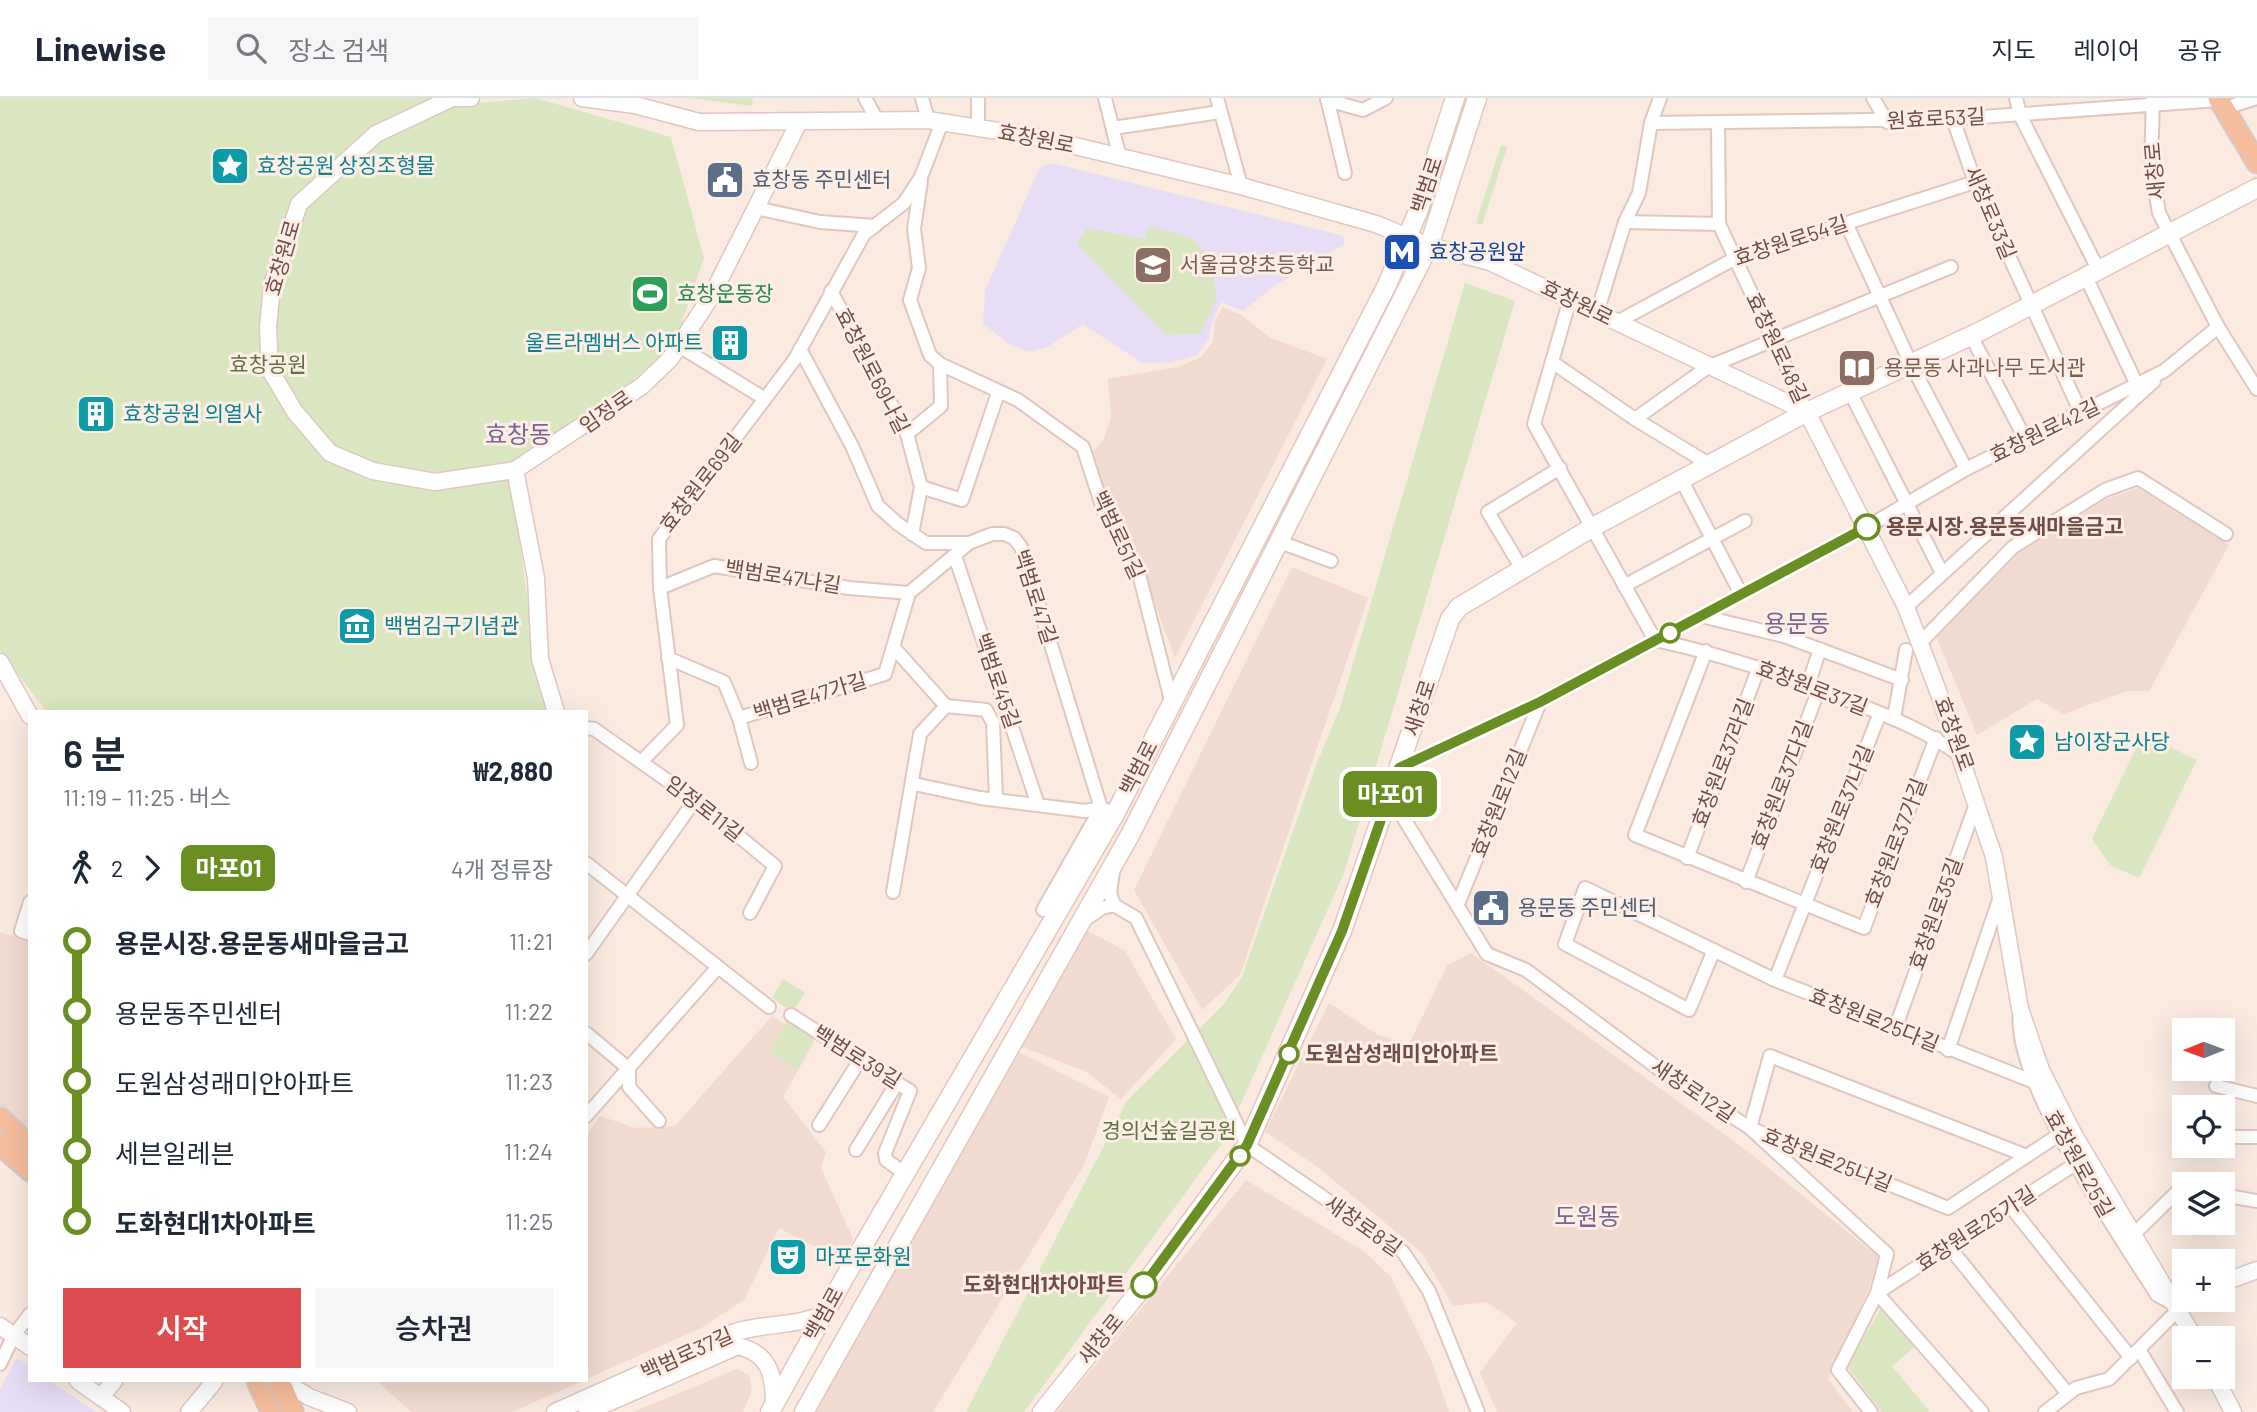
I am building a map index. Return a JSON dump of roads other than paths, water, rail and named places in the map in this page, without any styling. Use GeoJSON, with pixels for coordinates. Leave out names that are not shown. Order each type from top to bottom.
{"type":"FeatureCollection","features":[{"type":"Feature","properties":{"kind":"main road","name":"백범로"},"geometry":{"type":"LineString","coordinates":[[772,1408],[846,1275],[906,1175],[1108,811],[1172,704],[1409,237],[1455,98]]}},
{"type":"Feature","properties":{"kind":"main road","name":"백범로"},"geometry":{"type":"LineString","coordinates":[[804,1412],[1130,835],[1429,246],[1477,98]]}},
{"type":"Feature","properties":{"kind":"main road"},"geometry":{"type":"LineString","coordinates":[[2221,102],[2257,163]]}},
{"type":"Feature","properties":{"kind":"main road"},"geometry":{"type":"LineString","coordinates":[[1446,126],[1448,136],[1458,138],[1467,132]]}},
{"type":"Feature","properties":{"kind":"main road","name":"새창로"},"geometry":{"type":"LineString","coordinates":[[1043,1412],[1138,1293],[1247,1145],[1342,931],[1450,619],[1459,607],[1593,527],[1807,412],[2030,307],[2257,188]]}},
{"type":"Feature","properties":{"kind":"main road"},"geometry":{"type":"LineString","coordinates":[[1362,333],[1373,328],[1378,331],[1379,342]]}},
{"type":"Feature","properties":{"kind":"main road"},"geometry":{"type":"LineString","coordinates":[[1108,811],[1128,824],[1130,835]]}},
{"type":"Feature","properties":{"kind":"main road"},"geometry":{"type":"LineString","coordinates":[[0,1118],[21,1148],[28,1166]]}},
{"type":"Feature","properties":{"kind":"main road"},"geometry":{"type":"LineString","coordinates":[[846,1275],[862,1266],[872,1272],[873,1287]]}},
{"type":"Feature","properties":{"kind":"main road"},"geometry":{"type":"LineString","coordinates":[[257,1382],[271,1412]]}},
{"type":"Feature","properties":{"kind":"main road"},"geometry":{"type":"LineString","coordinates":[[282,1382],[293,1412]]}},
{"type":"Feature","properties":{"kind":"street","name":"효창원로"},"geometry":{"type":"LineString","coordinates":[[471,98],[448,99],[376,134],[299,204],[272,285],[268,328],[270,370],[295,412],[330,453],[373,471],[435,482],[515,470]]}},
{"type":"Feature","properties":{"kind":"street","name":"효창원로"},"geometry":{"type":"LineString","coordinates":[[582,98],[635,101],[699,122],[935,121],[1042,138],[1120,159],[1241,186],[1376,224],[1429,246],[1490,262],[1807,412],[1906,607],[1913,646],[1961,756],[1977,800],[2002,891],[2020,1009],[2041,1069],[2073,1133],[2172,1295]]}},
{"type":"Feature","properties":{"kind":"street"},"geometry":{"type":"LineString","coordinates":[[864,98],[877,120]]}},
{"type":"Feature","properties":{"kind":"street"},"geometry":{"type":"LineString","coordinates":[[922,98],[935,121]]}},
{"type":"Feature","properties":{"kind":"street"},"geometry":{"type":"LineString","coordinates":[[978,98],[978,128]]}},
{"type":"Feature","properties":{"kind":"street"},"geometry":{"type":"LineString","coordinates":[[1105,98],[1120,159]]}},
{"type":"Feature","properties":{"kind":"street"},"geometry":{"type":"LineString","coordinates":[[1217,98],[1241,186]]}},
{"type":"Feature","properties":{"kind":"street"},"geometry":{"type":"LineString","coordinates":[[1327,99],[1363,110],[1386,98]]}},
{"type":"Feature","properties":{"kind":"street"},"geometry":{"type":"LineString","coordinates":[[1597,313],[1625,222],[1639,193],[1651,123],[1660,98]]}},
{"type":"Feature","properties":{"kind":"street"},"geometry":{"type":"LineString","coordinates":[[1872,98],[1887,122]]}},
{"type":"Feature","properties":{"kind":"street"},"geometry":{"type":"LineString","coordinates":[[2016,98],[2020,115],[2093,274],[2137,385]]}},
{"type":"Feature","properties":{"kind":"street","name":"원효로53길"},"geometry":{"type":"LineString","coordinates":[[1651,123],[1887,122],[2020,115],[2153,102],[2221,102],[2257,98]]}},
{"type":"Feature","properties":{"kind":"street"},"geometry":{"type":"LineString","coordinates":[[1327,99],[1345,173]]}},
{"type":"Feature","properties":{"kind":"street","name":"새창로"},"geometry":{"type":"LineString","coordinates":[[2153,102],[2151,166],[2159,213],[2169,234]]}},
{"type":"Feature","properties":{"kind":"street"},"geometry":{"type":"LineString","coordinates":[[1113,128],[1220,112]]}},
{"type":"Feature","properties":{"kind":"street","name":"새창로33길"},"geometry":{"type":"LineString","coordinates":[[1953,119],[1975,182],[2030,307]]}},
{"type":"Feature","properties":{"kind":"street","name":"효창원로69길"},"geometry":{"type":"LineString","coordinates":[[642,762],[677,725],[660,588],[659,539],[800,349],[854,248],[875,226],[904,203],[921,177],[935,121]]}},
{"type":"Feature","properties":{"kind":"street","name":"임정로"},"geometry":{"type":"LineString","coordinates":[[515,470],[642,386],[679,346],[712,295],[799,122]]}},
{"type":"Feature","properties":{"kind":"street","name":"효창원로48길"},"geometry":{"type":"LineString","coordinates":[[1718,123],[1719,224],[1807,412]]}},
{"type":"Feature","properties":{"kind":"street"},"geometry":{"type":"LineString","coordinates":[[907,434],[941,406],[940,363],[930,355],[910,300],[919,268],[914,229],[921,177]]}},
{"type":"Feature","properties":{"kind":"street","name":"효창원로54길"},"geometry":{"type":"LineString","coordinates":[[1616,322],[1734,259],[1975,182]]}},
{"type":"Feature","properties":{"kind":"street"},"geometry":{"type":"LineString","coordinates":[[756,208],[820,222],[875,226]]}},
{"type":"Feature","properties":{"kind":"street"},"geometry":{"type":"LineString","coordinates":[[1625,222],[1719,224]]}},
{"type":"Feature","properties":{"kind":"street"},"geometry":{"type":"LineString","coordinates":[[1846,223],[1911,364],[1966,469]]}},
{"type":"Feature","properties":{"kind":"street"},"geometry":{"type":"LineString","coordinates":[[2169,234],[2218,327],[2257,389]]}},
{"type":"Feature","properties":{"kind":"street"},"geometry":{"type":"LineString","coordinates":[[1635,419],[1708,367],[1951,267]]}},
{"type":"Feature","properties":{"kind":"street","name":"효창원로69나길"},"geometry":{"type":"LineString","coordinates":[[831,291],[907,434],[921,487],[912,534]]}},
{"type":"Feature","properties":{"kind":"street"},"geometry":{"type":"LineString","coordinates":[[1570,299],[1534,424],[1655,640]]}},
{"type":"Feature","properties":{"kind":"street"},"geometry":{"type":"LineString","coordinates":[[2030,307],[2081,414]]}},
{"type":"Feature","properties":{"kind":"street","name":"효창원로42길"},"geometry":{"type":"LineString","coordinates":[[1399,768],[1540,702],[1867,527],[1966,469],[2164,371],[2218,327]]}},
{"type":"Feature","properties":{"kind":"street"},"geometry":{"type":"LineString","coordinates":[[1971,336],[2026,440]]}},
{"type":"Feature","properties":{"kind":"street"},"geometry":{"type":"LineString","coordinates":[[679,346],[765,399]]}},
{"type":"Feature","properties":{"kind":"street","name":"백범로47길"},"geometry":{"type":"LineString","coordinates":[[800,349],[852,446],[878,506],[926,543],[969,543],[992,534],[1004,534],[1014,538],[1021,547],[1108,811]]}},
{"type":"Feature","properties":{"kind":"street"},"geometry":{"type":"LineString","coordinates":[[1552,362],[1635,419],[1709,464]]}},
{"type":"Feature","properties":{"kind":"street","name":"백범로51길"},"geometry":{"type":"LineString","coordinates":[[940,363],[998,393],[1018,400],[1083,447],[1104,512],[1140,578],[1172,704]]}},
{"type":"Feature","properties":{"kind":"street"},"geometry":{"type":"LineString","coordinates":[[1906,607],[2164,371]]}},
{"type":"Feature","properties":{"kind":"street"},"geometry":{"type":"LineString","coordinates":[[1850,392],[1942,573]]}},
{"type":"Feature","properties":{"kind":"street"},"geometry":{"type":"LineString","coordinates":[[921,487],[962,500],[998,393]]}},
{"type":"Feature","properties":{"kind":"street"},"geometry":{"type":"LineString","coordinates":[[1522,569],[1489,512],[1560,468]]}},
{"type":"Feature","properties":{"kind":"street"},"geometry":{"type":"LineString","coordinates":[[515,470],[536,578],[540,659],[555,710]]}},
{"type":"Feature","properties":{"kind":"street"},"geometry":{"type":"LineString","coordinates":[[1894,718],[1913,646],[2012,547],[2105,490],[2138,478],[2226,534]]}},
{"type":"Feature","properties":{"kind":"street"},"geometry":{"type":"LineString","coordinates":[[1681,479],[1741,594]]}},
{"type":"Feature","properties":{"kind":"street"},"geometry":{"type":"LineString","coordinates":[[1624,586],[1745,521]]}},
{"type":"Feature","properties":{"kind":"street"},"geometry":{"type":"LineString","coordinates":[[1280,542],[1331,561]]}},
{"type":"Feature","properties":{"kind":"street"},"geometry":{"type":"LineString","coordinates":[[909,593],[969,543]]}},
{"type":"Feature","properties":{"kind":"street","name":"백범로45길"},"geometry":{"type":"LineString","coordinates":[[955,556],[1038,805]]}},
{"type":"Feature","properties":{"kind":"street","name":"백범로47나길"},"geometry":{"type":"LineString","coordinates":[[660,588],[714,566],[849,588],[909,593]]}},
{"type":"Feature","properties":{"kind":"street","name":"백범로47가길"},"geometry":{"type":"LineString","coordinates":[[739,718],[885,674],[895,649],[909,593]]}},
{"type":"Feature","properties":{"kind":"street"},"geometry":{"type":"LineString","coordinates":[[1701,616],[1784,636],[1902,680]]}},
{"type":"Feature","properties":{"kind":"street","name":"효창원로37길"},"geometry":{"type":"LineString","coordinates":[[1655,640],[1706,651],[1814,687],[1937,738],[1961,756]]}},
{"type":"Feature","properties":{"kind":"street"},"geometry":{"type":"LineString","coordinates":[[893,892],[914,784],[920,734],[946,706],[895,649]]}},
{"type":"Feature","properties":{"kind":"street","name":"효창원로37다길"},"geometry":{"type":"LineString","coordinates":[[1746,882],[1814,687],[1820,649]]}},
{"type":"Feature","properties":{"kind":"street"},"geometry":{"type":"LineString","coordinates":[[1706,651],[1635,835],[1804,904]]}},
{"type":"Feature","properties":{"kind":"street","name":"백범로47가길"},"geometry":{"type":"LineString","coordinates":[[668,657],[724,682],[739,718],[751,763]]}},
{"type":"Feature","properties":{"kind":"street"},"geometry":{"type":"LineString","coordinates":[[0,662],[28,712]]}},
{"type":"Feature","properties":{"kind":"street","name":"효창원로37라길"},"geometry":{"type":"LineString","coordinates":[[1687,858],[1759,667]]}},
{"type":"Feature","properties":{"kind":"street","name":"효창원로12길"},"geometry":{"type":"LineString","coordinates":[[1458,904],[1540,702]]}},
{"type":"Feature","properties":{"kind":"street","name":"백범로45길"},"geometry":{"type":"LineString","coordinates":[[946,706],[986,710],[993,723],[996,799]]}},
{"type":"Feature","properties":{"kind":"street","name":"효창원로37나길"},"geometry":{"type":"LineString","coordinates":[[1775,980],[1880,713]]}},
{"type":"Feature","properties":{"kind":"street","name":"임정로11길"},"geometry":{"type":"LineString","coordinates":[[588,728],[594,729],[695,800],[775,866],[750,913]]}},
{"type":"Feature","properties":{"kind":"street","name":"효창원로37가길"},"geometry":{"type":"LineString","coordinates":[[1804,904],[1864,928],[1937,738]]}},
{"type":"Feature","properties":{"kind":"street"},"geometry":{"type":"LineString","coordinates":[[914,784],[1038,805],[1108,811]]}},
{"type":"Feature","properties":{"kind":"street","name":"새창로12길"},"geometry":{"type":"LineString","coordinates":[[1390,796],[1487,954],[1526,970],[1663,1072],[1750,1128],[1887,1254],[1877,1293],[1838,1370],[1871,1412]]}},
{"type":"Feature","properties":{"kind":"street"},"geometry":{"type":"LineString","coordinates":[[588,951],[695,800]]}},
{"type":"Feature","properties":{"kind":"street","name":"효창원로35길"},"geometry":{"type":"LineString","coordinates":[[1895,1029],[1977,800]]}},
{"type":"Feature","properties":{"kind":"street"},"geometry":{"type":"LineString","coordinates":[[1043,909],[1108,811]]}},
{"type":"Feature","properties":{"kind":"street","name":"백범로"},"geometry":{"type":"LineString","coordinates":[[1114,864],[1110,884],[1114,905]]}},
{"type":"Feature","properties":{"kind":"street"},"geometry":{"type":"LineString","coordinates":[[588,865],[769,1007]]}},
{"type":"Feature","properties":{"kind":"street","name":"효창원로25다길"},"geometry":{"type":"LineString","coordinates":[[1714,950],[1689,1010],[1564,944],[1585,888],[1714,950],[1775,980],[2036,1083]]}},
{"type":"Feature","properties":{"kind":"street"},"geometry":{"type":"LineString","coordinates":[[1948,1050],[2002,891]]}},
{"type":"Feature","properties":{"kind":"street"},"geometry":{"type":"LineString","coordinates":[[1080,923],[1102,908],[1114,905],[1136,918],[1247,1145]]}},
{"type":"Feature","properties":{"kind":"street"},"geometry":{"type":"LineString","coordinates":[[25,932],[28,914]]}},
{"type":"Feature","properties":{"kind":"street"},"geometry":{"type":"LineString","coordinates":[[588,1114],[718,967]]}},
{"type":"Feature","properties":{"kind":"street","name":"효창원로25길"},"geometry":{"type":"LineString","coordinates":[[2020,1009],[2018,1029],[2036,1083],[2075,1164],[2157,1295],[2172,1301]]}},
{"type":"Feature","properties":{"kind":"street","name":"백범로39길"},"geometry":{"type":"LineString","coordinates":[[790,1015],[910,1091],[885,1153],[886,1160],[906,1175]]}},
{"type":"Feature","properties":{"kind":"street"},"geometry":{"type":"LineString","coordinates":[[588,1035],[629,1069]]}},
{"type":"Feature","properties":{"kind":"street","name":"효창원로25나길"},"geometry":{"type":"LineString","coordinates":[[2027,1156],[1770,1056],[1750,1128],[1948,1208],[2027,1156],[2060,1134]]}},
{"type":"Feature","properties":{"kind":"street"},"geometry":{"type":"LineString","coordinates":[[819,1125],[860,1060]]}},
{"type":"Feature","properties":{"kind":"street"},"geometry":{"type":"LineString","coordinates":[[629,1069],[629,1087],[659,1121]]}},
{"type":"Feature","properties":{"kind":"street"},"geometry":{"type":"LineString","coordinates":[[856,1150],[897,1083]]}},
{"type":"Feature","properties":{"kind":"street"},"geometry":{"type":"LineString","coordinates":[[2216,1086],[2257,1096]]}},
{"type":"Feature","properties":{"kind":"street"},"geometry":{"type":"LineString","coordinates":[[2235,1137],[2257,1137]]}},
{"type":"Feature","properties":{"kind":"street","name":"새창로8길"},"geometry":{"type":"LineString","coordinates":[[1247,1145],[1403,1252],[1429,1291],[1478,1412]]}},
{"type":"Feature","properties":{"kind":"street","name":"효창원로25가길"},"geometry":{"type":"LineString","coordinates":[[1877,1293],[1950,1248],[2075,1164]]}},
{"type":"Feature","properties":{"kind":"street"},"geometry":{"type":"LineString","coordinates":[[2133,1235],[2172,1197]]}},
{"type":"Feature","properties":{"kind":"street"},"geometry":{"type":"LineString","coordinates":[[2235,1197],[2257,1201]]}},
{"type":"Feature","properties":{"kind":"street"},"geometry":{"type":"LineString","coordinates":[[2011,1207],[2136,1354],[2177,1412]]}},
{"type":"Feature","properties":{"kind":"street"},"geometry":{"type":"LineString","coordinates":[[1950,1248],[2068,1394]]}},
{"type":"Feature","properties":{"kind":"street"},"geometry":{"type":"LineString","coordinates":[[2235,1278],[2257,1270]]}},
{"type":"Feature","properties":{"kind":"street"},"geometry":{"type":"LineString","coordinates":[[1877,1293],[1982,1412]]}},
{"type":"Feature","properties":{"kind":"street"},"geometry":{"type":"LineString","coordinates":[[2045,1412],[2076,1388],[2109,1379],[2136,1354],[2172,1311]]}},
{"type":"Feature","properties":{"kind":"street","name":"백범로37길"},"geometry":{"type":"LineString","coordinates":[[555,1412],[732,1333],[750,1327],[801,1324],[824,1314]]}},
{"type":"Feature","properties":{"kind":"street"},"geometry":{"type":"LineString","coordinates":[[0,1364],[14,1335],[28,1317]]}},
{"type":"Feature","properties":{"kind":"street"},"geometry":{"type":"LineString","coordinates":[[0,1326],[28,1346]]}},
{"type":"Feature","properties":{"kind":"street","name":"백범로37길"},"geometry":{"type":"LineString","coordinates":[[587,1412],[738,1346],[753,1350],[766,1361],[774,1378],[772,1408]]}},
{"type":"Feature","properties":{"kind":"street"},"geometry":{"type":"LineString","coordinates":[[79,1382],[122,1412]]}},
{"type":"Feature","properties":{"kind":"street"},"geometry":{"type":"LineString","coordinates":[[101,1397],[113,1382]]}},
{"type":"Feature","properties":{"kind":"street"},"geometry":{"type":"LineString","coordinates":[[188,1412],[214,1382]]}},
{"type":"Feature","properties":{"kind":"street"},"geometry":{"type":"LineString","coordinates":[[284,1382],[309,1397],[348,1412]]}},
{"type":"Feature","properties":{"kind":"street"},"geometry":{"type":"LineString","coordinates":[[2221,1389],[2233,1412]]}},
{"type":"Feature","properties":{"kind":"place","name":"효창공원 상징조형물"},"geometry":{"type":"Point","coordinates":[230,166]}},
{"type":"Feature","properties":{"kind":"place","name":"효창동 주민센터"},"geometry":{"type":"Point","coordinates":[725,180]}},
{"type":"Feature","properties":{"kind":"place","name":"효창공원앞"},"geometry":{"type":"Point","coordinates":[1402,252]}},
{"type":"Feature","properties":{"kind":"place","name":"서울금양초등학교"},"geometry":{"type":"Point","coordinates":[1153,265]}},
{"type":"Feature","properties":{"kind":"place","name":"효창운동장"},"geometry":{"type":"Point","coordinates":[650,294]}},
{"type":"Feature","properties":{"kind":"place","name":"울트라멤버스 아파트"},"geometry":{"type":"Point","coordinates":[730,343]}},
{"type":"Feature","properties":{"kind":"place","name":"용문동 사과나무 도서관"},"geometry":{"type":"Point","coordinates":[1857,368]}},
{"type":"Feature","properties":{"kind":"place","name":"효창공원 의열사"},"geometry":{"type":"Point","coordinates":[96,414]}},
{"type":"Feature","properties":{"kind":"place","name":"용문시장.용문동새마을금고"},"geometry":{"type":"Point","coordinates":[1867,527]}},
{"type":"Feature","properties":{"kind":"place","name":"백범김구기념관"},"geometry":{"type":"Point","coordinates":[357,626]}},
{"type":"Feature","properties":{"kind":"place","name":"남이장군사당"},"geometry":{"type":"Point","coordinates":[2027,742]}},
{"type":"Feature","properties":{"kind":"place","name":"용문동 주민센터"},"geometry":{"type":"Point","coordinates":[1491,908]}},
{"type":"Feature","properties":{"kind":"place","name":"도원삼성래미안아파트"},"geometry":{"type":"Point","coordinates":[1289,1054]}},
{"type":"Feature","properties":{"kind":"place","name":"마포문화원"},"geometry":{"type":"Point","coordinates":[788,1257]}},
{"type":"Feature","properties":{"kind":"place","name":"도화현대1차아파트"},"geometry":{"type":"Point","coordinates":[1144,1285]}},
{"type":"Feature","properties":{"kind":"district","name":"효창동"},"geometry":{"type":"Point","coordinates":[518,435]}},
{"type":"Feature","properties":{"kind":"district","name":"용문동"},"geometry":{"type":"Point","coordinates":[1797,624]}},
{"type":"Feature","properties":{"kind":"district","name":"도원동"},"geometry":{"type":"Point","coordinates":[1587,1217]}},
{"type":"Feature","properties":{"kind":"park label","name":"효창공원"},"geometry":{"type":"Point","coordinates":[268,365]}},
{"type":"Feature","properties":{"kind":"park label","name":"경의선숲길공원"},"geometry":{"type":"Point","coordinates":[1169,1131]}}]}
